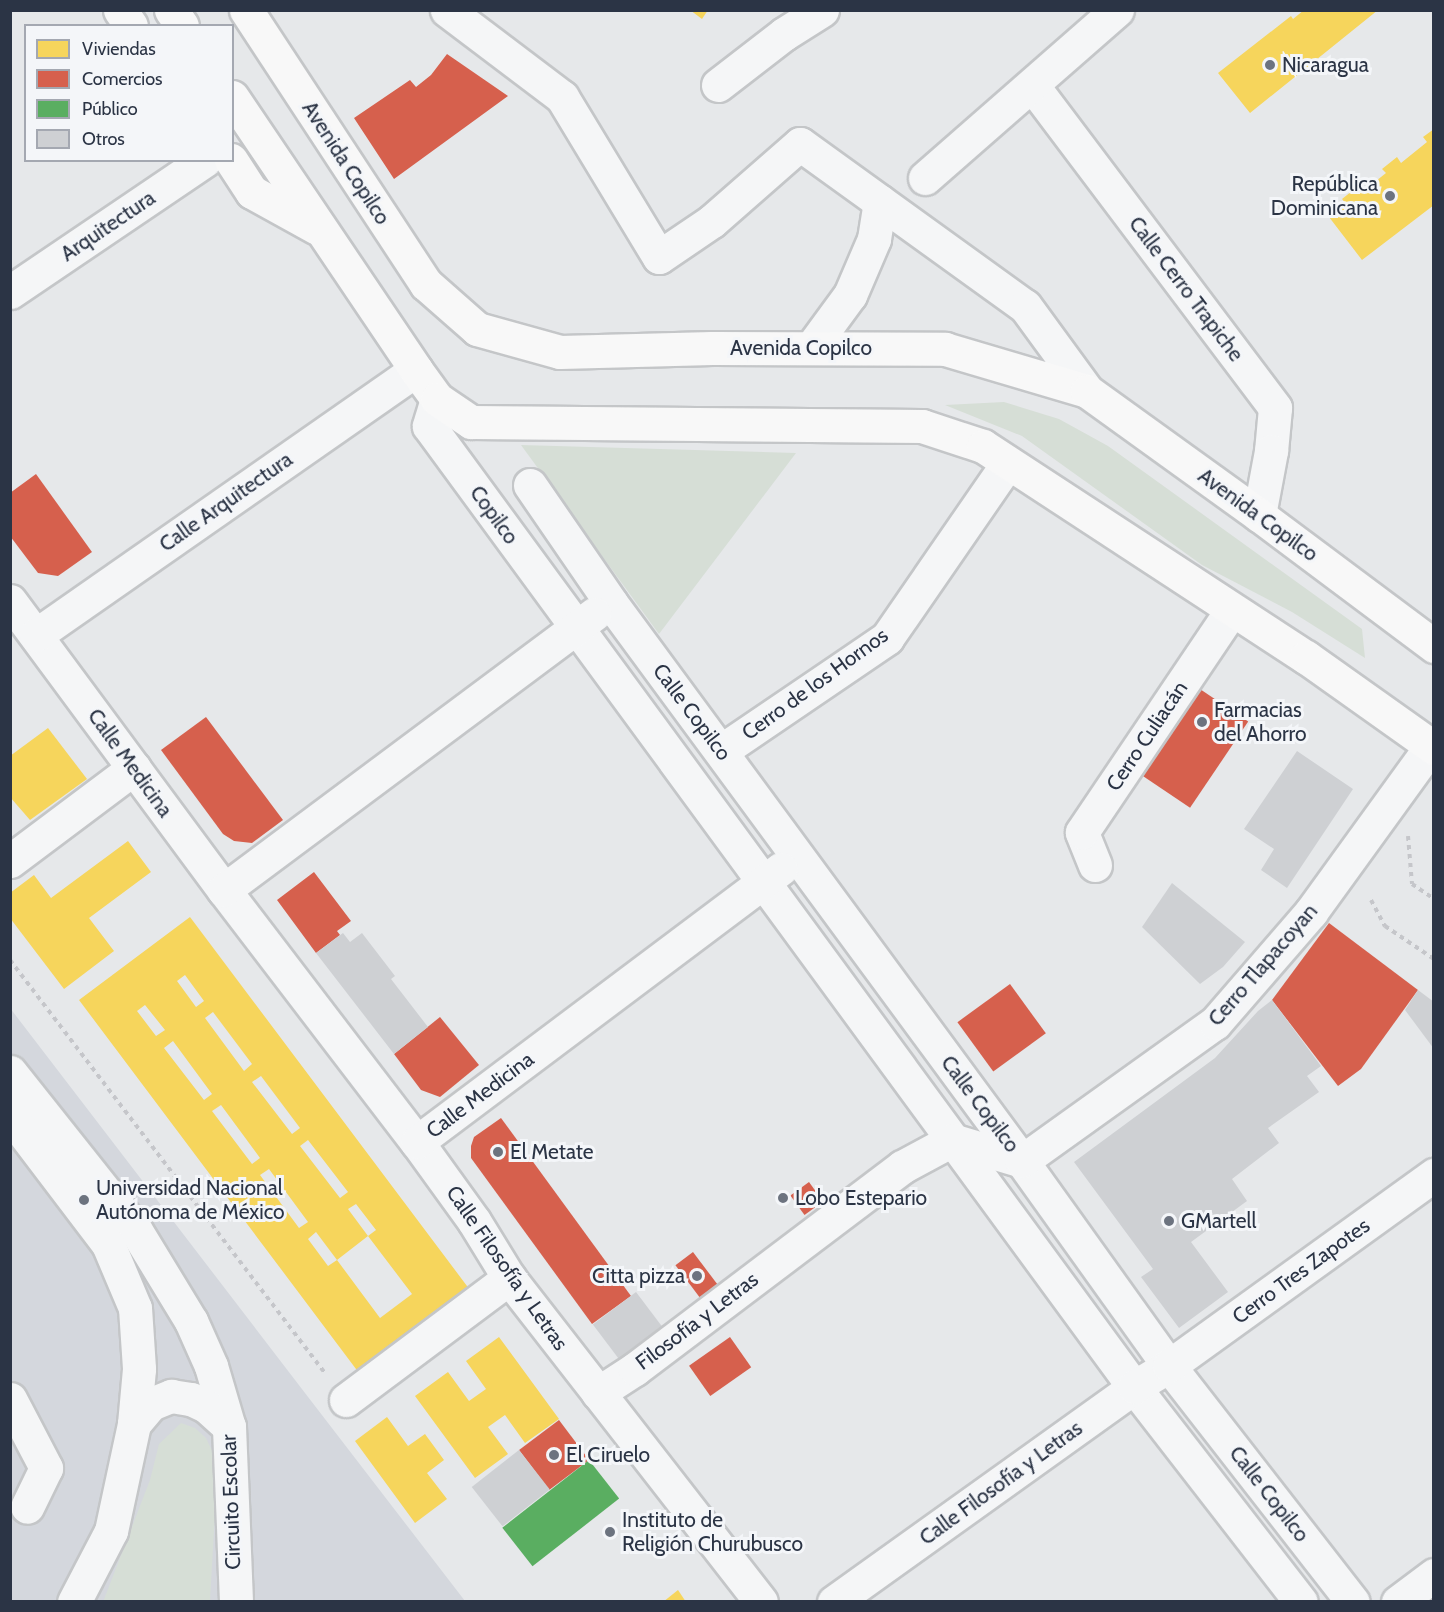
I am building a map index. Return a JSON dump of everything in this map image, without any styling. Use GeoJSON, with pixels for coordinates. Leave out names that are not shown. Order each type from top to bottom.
{"type":"FeatureCollection","features":[{"type":"Feature","properties":{"kind":"main road"},"geometry":{"type":"LineString","coordinates":[[120,10],[130,24]]}},
{"type":"Feature","properties":{"kind":"main road"},"geometry":{"type":"LineString","coordinates":[[171,10],[181,24]]}},
{"type":"Feature","properties":{"kind":"main road","name":"Avenida Copilco"},"geometry":{"type":"LineString","coordinates":[[246,10],[426,284],[477,329],[560,352],[811,348],[945,349],[1087,391],[1259,515],[1429,648]]}},
{"type":"Feature","properties":{"kind":"main road"},"geometry":{"type":"LineString","coordinates":[[234,100],[274,156],[318,228],[437,399],[471,422],[922,426],[982,446],[1433,740]]}},
{"type":"Feature","properties":{"kind":"main road"},"geometry":{"type":"LineString","coordinates":[[232,162],[252,192],[318,228]]}},
{"type":"Feature","properties":{"kind":"street"},"geometry":{"type":"LineString","coordinates":[[447,10],[562,97],[659,257],[712,221],[800,144],[1025,306],[1087,391]]}},
{"type":"Feature","properties":{"kind":"street"},"geometry":{"type":"LineString","coordinates":[[718,85],[784,34],[822,10]]}},
{"type":"Feature","properties":{"kind":"street"},"geometry":{"type":"LineString","coordinates":[[925,178],[1118,10]]}},
{"type":"Feature","properties":{"kind":"street","name":"Calle Cerro Trapiche"},"geometry":{"type":"LineString","coordinates":[[1032,85],[1275,408],[1271,451],[1259,515]]}},
{"type":"Feature","properties":{"kind":"street","name":"Arquitectura"},"geometry":{"type":"LineString","coordinates":[[10,292],[202,162]]}},
{"type":"Feature","properties":{"kind":"street"},"geometry":{"type":"LineString","coordinates":[[811,348],[850,295],[874,239],[880,201]]}},
{"type":"Feature","properties":{"kind":"street","name":"Calle Arquitectura"},"geometry":{"type":"LineString","coordinates":[[36,635],[416,370]]}},
{"type":"Feature","properties":{"kind":"street","name":"Copilco"},"geometry":{"type":"LineString","coordinates":[[437,399],[429,426],[576,626]]}},
{"type":"Feature","properties":{"kind":"street","name":"Cerro de los Hornos"},"geometry":{"type":"LineString","coordinates":[[721,751],[887,638],[1007,464]]}},
{"type":"Feature","properties":{"kind":"street"},"geometry":{"type":"LineString","coordinates":[[224,890],[576,626],[610,603],[530,485]]}},
{"type":"Feature","properties":{"kind":"street"},"geometry":{"type":"LineString","coordinates":[[10,601],[36,635]]}},
{"type":"Feature","properties":{"kind":"street","name":"Calle Copilco"},"geometry":{"type":"LineString","coordinates":[[610,603],[1022,1161],[1169,1366],[1353,1602]]}},
{"type":"Feature","properties":{"kind":"street","name":"Cerro Culiacán"},"geometry":{"type":"LineString","coordinates":[[1095,865],[1082,832],[1232,610]]}},
{"type":"Feature","properties":{"kind":"street","name":"Calle Copilco"},"geometry":{"type":"LineString","coordinates":[[576,626],[1134,1387],[1301,1602]]}},
{"type":"Feature","properties":{"kind":"street","name":"Calle Medicina"},"geometry":{"type":"LineString","coordinates":[[36,635],[224,890],[417,1142],[763,880],[798,858]]}},
{"type":"Feature","properties":{"kind":"street","name":"Cerro Tlapacoyan"},"geometry":{"type":"LineString","coordinates":[[1022,1161],[1215,1023],[1311,912],[1433,740]]}},
{"type":"Feature","properties":{"kind":"street"},"geometry":{"type":"LineString","coordinates":[[10,861],[134,768]]}},
{"type":"Feature","properties":{"kind":"street","name":"Circuito Escolar"},"geometry":{"type":"LineString","coordinates":[[10,1072],[142,1239],[191,1321],[210,1366],[229,1427],[236,1602]]}},
{"type":"Feature","properties":{"kind":"street"},"geometry":{"type":"LineString","coordinates":[[10,1115],[108,1244],[135,1308],[139,1369],[134,1424],[111,1531],[74,1602]]}},
{"type":"Feature","properties":{"kind":"street"},"geometry":{"type":"LineString","coordinates":[[952,1140],[1022,1161]]}},
{"type":"Feature","properties":{"kind":"street","name":"Filosofía y Letras"},"geometry":{"type":"LineString","coordinates":[[598,1393],[634,1369],[902,1167],[952,1140]]}},
{"type":"Feature","properties":{"kind":"street","name":"Calle Filosofía y Letras"},"geometry":{"type":"LineString","coordinates":[[417,1142],[474,1221],[508,1278],[598,1393]]}},
{"type":"Feature","properties":{"kind":"street","name":"Cerro Tres Zapotes"},"geometry":{"type":"LineString","coordinates":[[1169,1366],[1434,1175]]}},
{"type":"Feature","properties":{"kind":"street"},"geometry":{"type":"LineString","coordinates":[[346,1400],[508,1278]]}},
{"type":"Feature","properties":{"kind":"street","name":"Calle Filosofía y Letras"},"geometry":{"type":"LineString","coordinates":[[834,1602],[1134,1387],[1169,1366]]}},
{"type":"Feature","properties":{"kind":"street"},"geometry":{"type":"LineString","coordinates":[[598,1393],[761,1602]]}},
{"type":"Feature","properties":{"kind":"street"},"geometry":{"type":"LineString","coordinates":[[134,1424],[151,1404],[171,1396],[191,1399],[206,1406],[229,1427]]}},
{"type":"Feature","properties":{"kind":"street"},"geometry":{"type":"LineString","coordinates":[[10,1399],[46,1468],[27,1507]]}},
{"type":"Feature","properties":{"kind":"street"},"geometry":{"type":"LineString","coordinates":[[1398,1602],[1434,1575]]}},
{"type":"Feature","properties":{"kind":"path"},"geometry":{"type":"LineString","coordinates":[[1403,784],[1412,884],[1434,899]]}},
{"type":"Feature","properties":{"kind":"path"},"geometry":{"type":"LineString","coordinates":[[1371,900],[1385,926],[1434,959]]}},
{"type":"Feature","properties":{"kind":"path"},"geometry":{"type":"LineString","coordinates":[[10,960],[346,1400]]}},
{"type":"Feature","properties":{"kind":"shaded area"},"geometry":{"type":"Polygon","coordinates":[[[1004,402],[1059,419],[1108,446],[1362,629],[1365,658],[1292,612],[1202,565],[1022,436],[945,405],[1004,402]]]}},
{"type":"Feature","properties":{"kind":"shaded area"},"geometry":{"type":"Polygon","coordinates":[[[521,445],[796,453],[659,634],[521,445]]]}},
{"type":"Feature","properties":{"kind":"shaded area","name":"Universidad Nacional Autónoma de México"},"geometry":{"type":"Polygon","coordinates":[[[10,1008],[305,1393],[465,1601],[11,1601],[10,1008]]]}},
{"type":"Feature","properties":{"kind":"shaded area"},"geometry":{"type":"Polygon","coordinates":[[[181,1423],[195,1428],[206,1438],[215,1457],[216,1495],[210,1601],[103,1602],[150,1480],[159,1444],[181,1423]]]}},
{"type":"Feature","properties":{"kind":"building: Viviendas"},"geometry":{"type":"Polygon","coordinates":[[[690,10],[708,10],[702,19],[690,10]]]}},
{"type":"Feature","properties":{"kind":"building: Viviendas","name":"Nicaragua"},"geometry":{"type":"Polygon","coordinates":[[[1304,10],[1378,10],[1250,113],[1218,73],[1291,16],[1293,19],[1304,10]]]}},
{"type":"Feature","properties":{"kind":"building: Viviendas","name":"República Dominicana"},"geometry":{"type":"Polygon","coordinates":[[[1434,129],[1434,205],[1362,260],[1329,217],[1346,204],[1342,199],[1357,187],[1361,193],[1386,173],[1382,169],[1397,157],[1401,163],[1427,142],[1423,137],[1434,129]]]}},
{"type":"Feature","properties":{"kind":"building: Viviendas"},"geometry":{"type":"Polygon","coordinates":[[[48,728],[87,779],[30,820],[10,797],[10,756],[48,728]]]}},
{"type":"Feature","properties":{"kind":"building: Viviendas"},"geometry":{"type":"Polygon","coordinates":[[[128,841],[151,872],[89,918],[114,951],[64,989],[10,918],[10,893],[34,875],[51,898],[128,841]]]}},
{"type":"Feature","properties":{"kind":"building: Viviendas"},"geometry":{"type":"Polygon","coordinates":[[[190,917],[473,1294],[362,1377],[79,1000],[190,917]],[[185,975],[177,981],[196,1007],[204,1001],[185,975]],[[145,1005],[137,1011],[156,1036],[165,1030],[145,1005]],[[213,1012],[205,1018],[244,1071],[252,1064],[213,1012]],[[173,1041],[164,1048],[204,1100],[212,1094],[173,1041]],[[261,1076],[252,1082],[292,1134],[300,1128],[261,1076]],[[221,1105],[212,1111],[252,1164],[260,1158],[221,1105]],[[308,1140],[300,1146],[340,1198],[348,1192],[308,1140]],[[269,1169],[260,1175],[299,1228],[308,1222],[269,1169]],[[356,1204],[348,1209],[368,1236],[376,1230],[356,1204]],[[316,1232],[308,1239],[328,1266],[337,1260],[316,1232]],[[368,1236],[337,1260],[380,1318],[412,1294],[368,1236]]]}},
{"type":"Feature","properties":{"kind":"building: Viviendas"},"geometry":{"type":"Polygon","coordinates":[[[499,1337],[559,1419],[525,1443],[505,1415],[488,1427],[508,1454],[475,1478],[415,1396],[448,1372],[469,1401],[486,1389],[466,1361],[499,1337]]]}},
{"type":"Feature","properties":{"kind":"building: Viviendas"},"geometry":{"type":"Polygon","coordinates":[[[387,1417],[408,1446],[425,1434],[444,1460],[427,1473],[447,1499],[415,1523],[355,1441],[387,1417]]]}},
{"type":"Feature","properties":{"kind":"building: Viviendas"},"geometry":{"type":"Polygon","coordinates":[[[678,1590],[686,1602],[663,1602],[678,1590]]]}},
{"type":"Feature","properties":{"kind":"building: Comercios"},"geometry":{"type":"Polygon","coordinates":[[[447,54],[508,96],[394,179],[354,118],[410,80],[416,87],[431,75],[447,54]]]}},
{"type":"Feature","properties":{"kind":"building: Comercios"},"geometry":{"type":"Polygon","coordinates":[[[36,474],[92,552],[58,576],[38,573],[10,536],[10,493],[36,474]]]}},
{"type":"Feature","properties":{"kind":"building: Comercios"},"geometry":{"type":"Polygon","coordinates":[[[1191,683],[1248,722],[1190,808],[1133,769],[1191,683]]]}},
{"type":"Feature","properties":{"kind":"building: Comercios"},"geometry":{"type":"Polygon","coordinates":[[[206,717],[283,820],[252,843],[234,841],[223,834],[161,750],[206,717]]]}},
{"type":"Feature","properties":{"kind":"building: Comercios"},"geometry":{"type":"Polygon","coordinates":[[[314,872],[351,921],[337,931],[340,935],[316,953],[277,900],[314,872]]]}},
{"type":"Feature","properties":{"kind":"building: Comercios"},"geometry":{"type":"Polygon","coordinates":[[[1329,923],[1418,990],[1361,1069],[1338,1086],[1272,1000],[1329,923]]]}},
{"type":"Feature","properties":{"kind":"building: Comercios"},"geometry":{"type":"Polygon","coordinates":[[[1010,984],[1046,1033],[993,1072],[957,1022],[1010,984]]]}},
{"type":"Feature","properties":{"kind":"building: Comercios"},"geometry":{"type":"Polygon","coordinates":[[[440,1017],[479,1065],[440,1097],[421,1090],[394,1054],[440,1017]]]}},
{"type":"Feature","properties":{"kind":"building: Comercios"},"geometry":{"type":"Polygon","coordinates":[[[501,1118],[631,1296],[592,1324],[471,1158],[474,1137],[501,1118]]]}},
{"type":"Feature","properties":{"kind":"building: Comercios"},"geometry":{"type":"Polygon","coordinates":[[[809,1182],[823,1201],[804,1215],[790,1196],[809,1182]]]}},
{"type":"Feature","properties":{"kind":"building: Comercios","name":"Citta pizza"},"geometry":{"type":"Polygon","coordinates":[[[693,1252],[719,1286],[701,1300],[675,1265],[693,1252]]]}},
{"type":"Feature","properties":{"kind":"building: Comercios"},"geometry":{"type":"Polygon","coordinates":[[[730,1337],[751,1367],[710,1396],[689,1366],[730,1337]]]}},
{"type":"Feature","properties":{"kind":"building: Comercios","name":"El Ciruelo"},"geometry":{"type":"Polygon","coordinates":[[[559,1420],[589,1460],[549,1490],[519,1450],[559,1420]]]}},
{"type":"Feature","properties":{"kind":"building: Público"},"geometry":{"type":"Polygon","coordinates":[[[589,1460],[619,1499],[532,1566],[502,1528],[589,1460]]]}},
{"type":"Feature","properties":{"kind":"building: Otros"},"geometry":{"type":"Polygon","coordinates":[[[1297,751],[1353,789],[1287,888],[1261,870],[1274,849],[1244,829],[1297,751]]]}},
{"type":"Feature","properties":{"kind":"building: Otros"},"geometry":{"type":"Polygon","coordinates":[[[1172,883],[1245,942],[1223,967],[1200,984],[1142,927],[1172,883]]]}},
{"type":"Feature","properties":{"kind":"building: Otros"},"geometry":{"type":"Polygon","coordinates":[[[343,933],[350,942],[362,933],[395,976],[391,979],[428,1027],[394,1054],[316,953],[343,933]]]}},
{"type":"Feature","properties":{"kind":"building: Otros"},"geometry":{"type":"Polygon","coordinates":[[[1418,990],[1434,1002],[1434,1049],[1405,1010],[1418,990]]]}},
{"type":"Feature","properties":{"kind":"building: Otros"},"geometry":{"type":"Polygon","coordinates":[[[1272,1000],[1321,1066],[1307,1076],[1319,1092],[1268,1128],[1279,1143],[1232,1179],[1247,1201],[1191,1242],[1228,1292],[1179,1328],[1141,1277],[1153,1269],[1074,1162],[1215,1058],[1258,1011],[1272,1000]]]}},
{"type":"Feature","properties":{"kind":"building: Otros"},"geometry":{"type":"Polygon","coordinates":[[[636,1292],[665,1330],[622,1363],[593,1324],[636,1292]]]}},
{"type":"Feature","properties":{"kind":"building: Otros"},"geometry":{"type":"Polygon","coordinates":[[[519,1450],[550,1489],[503,1526],[472,1487],[519,1450]]]}},
{"type":"Feature","properties":{"kind":"place","name":"Nicaragua"},"geometry":{"type":"Point","coordinates":[1270,65]}},
{"type":"Feature","properties":{"kind":"place","name":"República Dominicana"},"geometry":{"type":"Point","coordinates":[1390,196]}},
{"type":"Feature","properties":{"kind":"place","name":"Farmacias del Ahorro"},"geometry":{"type":"Point","coordinates":[1202,722]}},
{"type":"Feature","properties":{"kind":"place","name":"El Metate"},"geometry":{"type":"Point","coordinates":[498,1152]}},
{"type":"Feature","properties":{"kind":"place","name":"Lobo Estepario"},"geometry":{"type":"Point","coordinates":[783,1198]}},
{"type":"Feature","properties":{"kind":"place","name":"Universidad Nacional Autónoma de México"},"geometry":{"type":"Point","coordinates":[84,1200]}},
{"type":"Feature","properties":{"kind":"place","name":"GMartell"},"geometry":{"type":"Point","coordinates":[1169,1221]}},
{"type":"Feature","properties":{"kind":"place","name":"Citta pizza"},"geometry":{"type":"Point","coordinates":[697,1276]}},
{"type":"Feature","properties":{"kind":"place","name":"El Ciruelo"},"geometry":{"type":"Point","coordinates":[554,1455]}},
{"type":"Feature","properties":{"kind":"place","name":"Instituto de Religión Churubusco"},"geometry":{"type":"Point","coordinates":[610,1532]}}]}
